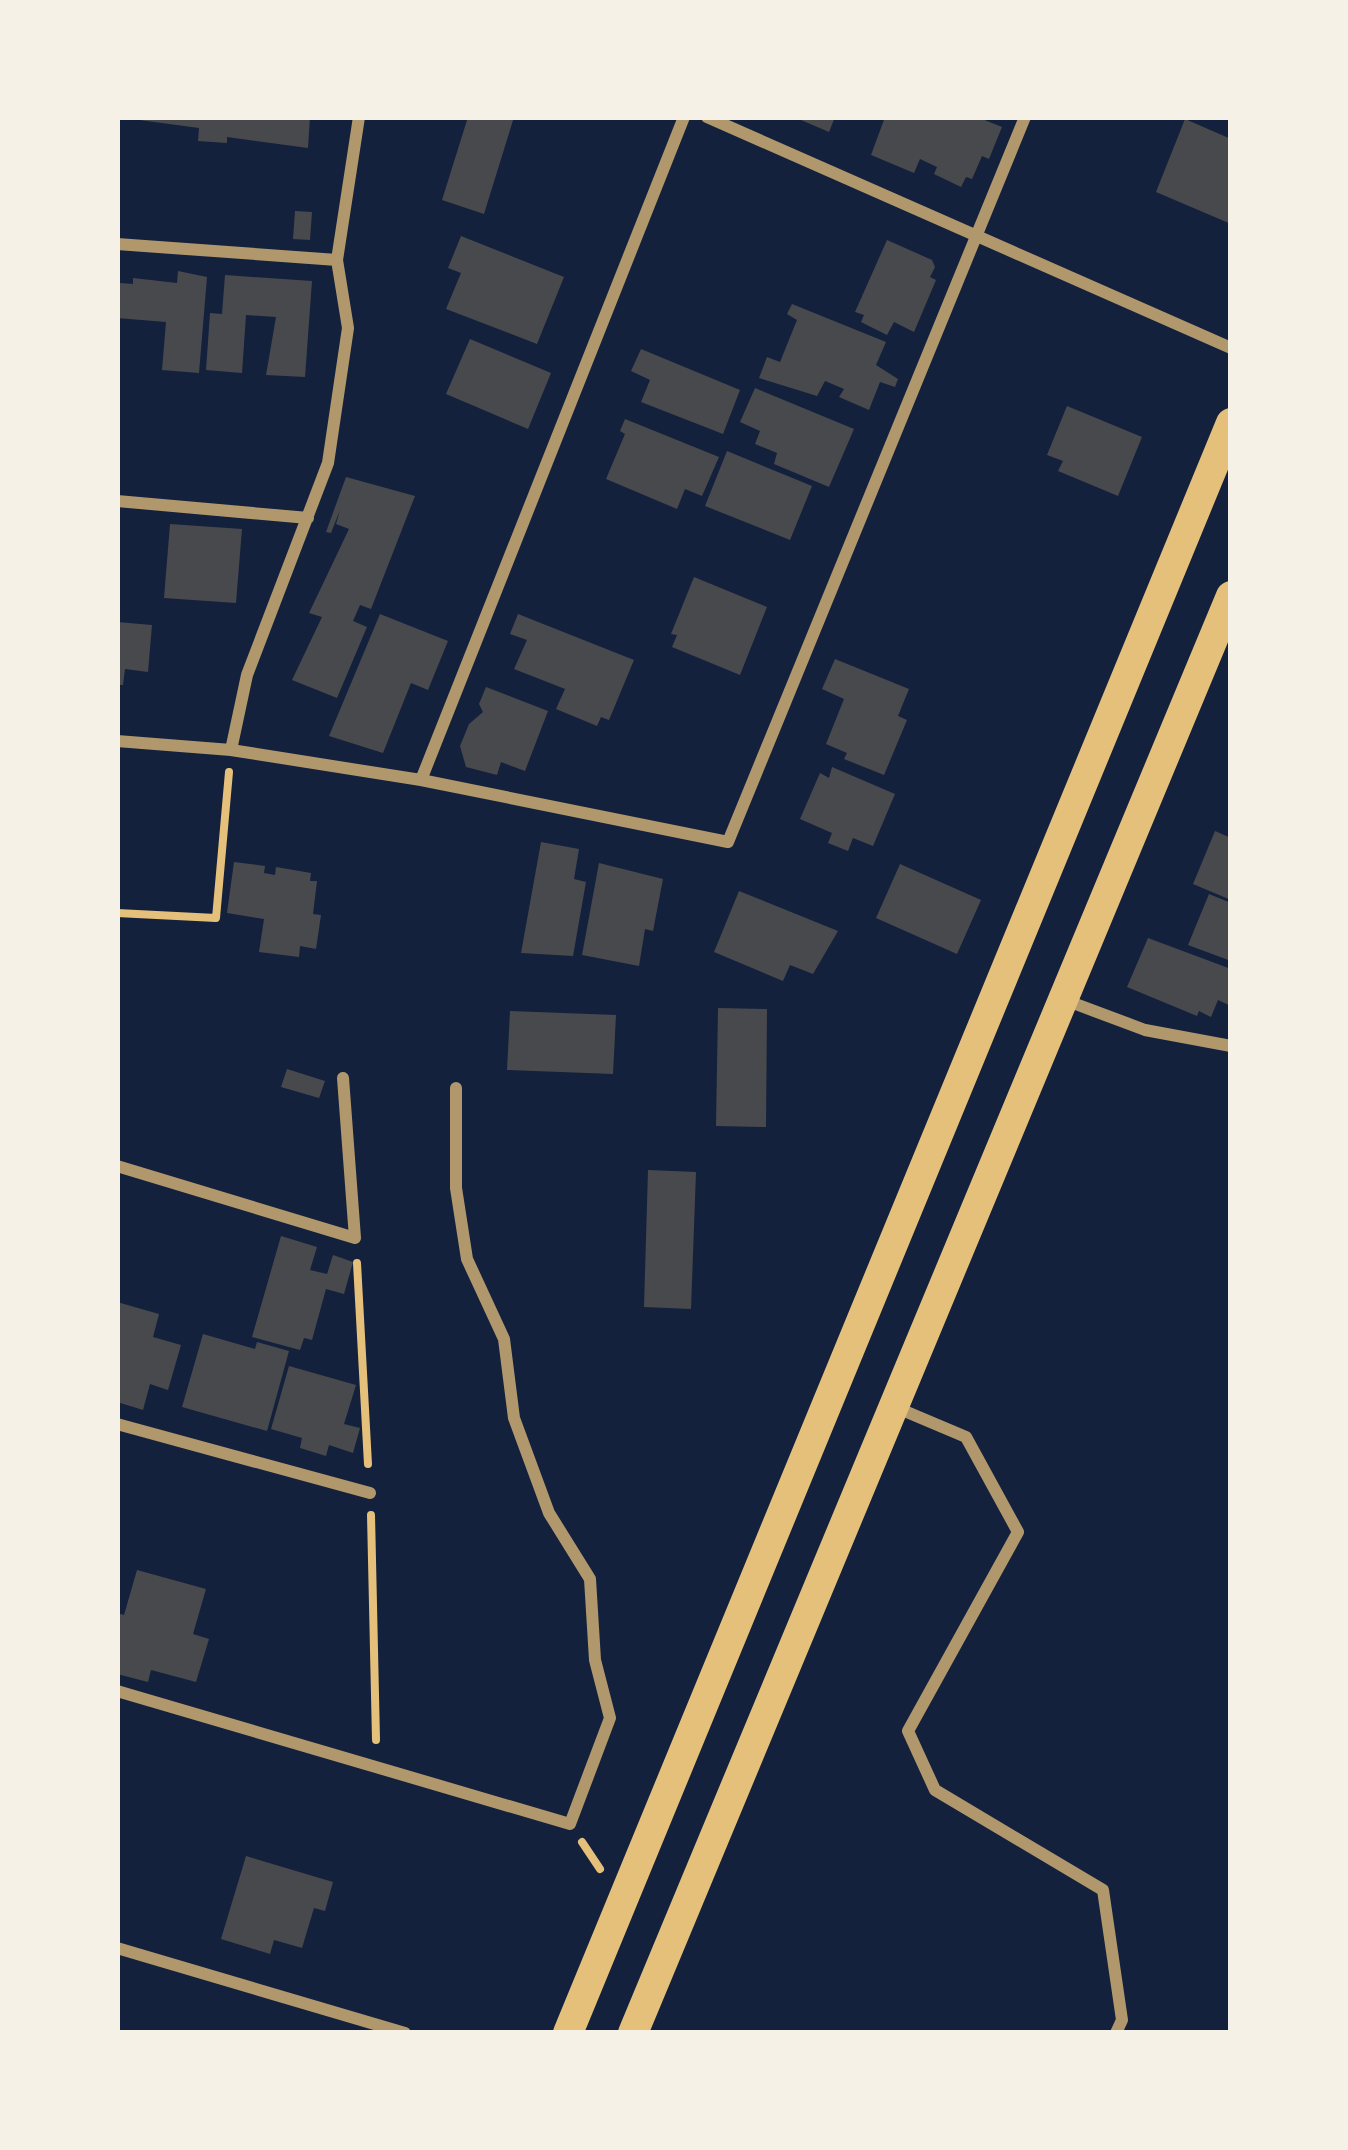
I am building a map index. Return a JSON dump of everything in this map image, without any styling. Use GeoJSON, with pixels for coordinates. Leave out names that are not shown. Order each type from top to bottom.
{"type":"FeatureCollection","features":[{"type":"Feature","properties":{"kind":"main road"},"geometry":{"type":"LineString","coordinates":[[568,2033],[1231,423]]}},
{"type":"Feature","properties":{"kind":"main road"},"geometry":{"type":"LineString","coordinates":[[633,2033],[1231,596]]}},
{"type":"Feature","properties":{"kind":"street"},"geometry":{"type":"LineString","coordinates":[[231,750],[247,674],[328,463],[348,328],[338,260],[359,117]]}},
{"type":"Feature","properties":{"kind":"street"},"geometry":{"type":"LineString","coordinates":[[421,780],[684,117]]}},
{"type":"Feature","properties":{"kind":"street"},"geometry":{"type":"LineString","coordinates":[[707,117],[972,238],[1231,348]]}},
{"type":"Feature","properties":{"kind":"street"},"geometry":{"type":"LineString","coordinates":[[117,741],[231,750],[421,780],[728,842],[1025,117]]}},
{"type":"Feature","properties":{"kind":"street"},"geometry":{"type":"LineString","coordinates":[[117,244],[338,260]]}},
{"type":"Feature","properties":{"kind":"street"},"geometry":{"type":"LineString","coordinates":[[117,501],[308,518]]}},
{"type":"Feature","properties":{"kind":"street"},"geometry":{"type":"LineString","coordinates":[[1064,1000],[1145,1030],[1231,1046]]}},
{"type":"Feature","properties":{"kind":"street"},"geometry":{"type":"LineString","coordinates":[[117,1166],[355,1238],[343,1078]]}},
{"type":"Feature","properties":{"kind":"street"},"geometry":{"type":"LineString","coordinates":[[117,1691],[570,1824],[610,1718],[595,1660],[590,1579],[549,1513],[514,1418],[504,1340],[467,1259],[456,1188],[456,1088]]}},
{"type":"Feature","properties":{"kind":"street"},"geometry":{"type":"LineString","coordinates":[[894,1406],[966,1437],[1018,1532],[908,1731],[935,1790],[1103,1890],[1122,2020],[1116,2033]]}},
{"type":"Feature","properties":{"kind":"street"},"geometry":{"type":"LineString","coordinates":[[117,1424],[370,1492]]}},
{"type":"Feature","properties":{"kind":"street"},"geometry":{"type":"LineString","coordinates":[[117,1948],[405,2033]]}},
{"type":"Feature","properties":{"kind":"path"},"geometry":{"type":"LineString","coordinates":[[117,913],[216,918],[231,750]]}},
{"type":"Feature","properties":{"kind":"building"},"geometry":{"type":"Polygon","coordinates":[[[117,117],[310,117],[308,148],[227,137],[227,143],[198,141],[199,128],[117,117]]]}},
{"type":"Feature","properties":{"kind":"building"},"geometry":{"type":"Polygon","coordinates":[[[468,117],[514,117],[484,214],[442,200],[468,117]]]}},
{"type":"Feature","properties":{"kind":"building"},"geometry":{"type":"Polygon","coordinates":[[[794,117],[835,117],[829,132],[794,117]]]}},
{"type":"Feature","properties":{"kind":"building"},"geometry":{"type":"Polygon","coordinates":[[[885,117],[977,117],[1002,127],[989,159],[982,156],[972,179],[966,177],[961,187],[934,174],[937,167],[920,159],[914,173],[871,155],[885,117]]]}},
{"type":"Feature","properties":{"kind":"building"},"geometry":{"type":"Polygon","coordinates":[[[1185,119],[1231,139],[1231,224],[1156,192],[1185,119]]]}},
{"type":"Feature","properties":{"kind":"building"},"geometry":{"type":"Polygon","coordinates":[[[295,211],[312,212],[310,240],[293,239],[295,211]]]}},
{"type":"Feature","properties":{"kind":"building"},"geometry":{"type":"Polygon","coordinates":[[[461,236],[564,277],[537,344],[446,309],[461,273],[448,268],[461,236]]]}},
{"type":"Feature","properties":{"kind":"building"},"geometry":{"type":"Polygon","coordinates":[[[887,240],[932,260],[935,267],[930,277],[936,280],[914,332],[894,322],[887,335],[861,322],[864,315],[855,312],[887,240]]]}},
{"type":"Feature","properties":{"kind":"building"},"geometry":{"type":"Polygon","coordinates":[[[178,271],[207,277],[199,373],[162,370],[166,322],[117,318],[120,283],[133,284],[133,278],[177,283],[178,271]]]}},
{"type":"Feature","properties":{"kind":"building"},"geometry":{"type":"Polygon","coordinates":[[[225,275],[312,281],[305,377],[266,375],[276,317],[246,315],[242,373],[206,370],[210,313],[222,314],[225,275]]]}},
{"type":"Feature","properties":{"kind":"building"},"geometry":{"type":"Polygon","coordinates":[[[792,304],[886,342],[876,365],[898,379],[895,387],[880,382],[869,410],[839,397],[844,389],[825,381],[817,396],[759,378],[767,357],[780,362],[797,320],[787,314],[792,304]]]}},
{"type":"Feature","properties":{"kind":"building"},"geometry":{"type":"Polygon","coordinates":[[[470,339],[551,373],[528,429],[446,394],[470,339]]]}},
{"type":"Feature","properties":{"kind":"building"},"geometry":{"type":"Polygon","coordinates":[[[641,349],[740,390],[723,434],[641,402],[650,380],[631,371],[641,349]]]}},
{"type":"Feature","properties":{"kind":"building"},"geometry":{"type":"Polygon","coordinates":[[[755,388],[854,429],[829,487],[774,464],[777,453],[755,444],[760,431],[740,422],[755,388]]]}},
{"type":"Feature","properties":{"kind":"building"},"geometry":{"type":"Polygon","coordinates":[[[1067,406],[1142,437],[1118,496],[1058,471],[1063,461],[1047,455],[1067,406]]]}},
{"type":"Feature","properties":{"kind":"building"},"geometry":{"type":"Polygon","coordinates":[[[625,419],[719,457],[702,496],[685,489],[677,509],[606,479],[625,434],[620,431],[625,419]]]}},
{"type":"Feature","properties":{"kind":"building"},"geometry":{"type":"Polygon","coordinates":[[[727,451],[812,486],[790,540],[705,506],[727,451]]]}},
{"type":"Feature","properties":{"kind":"building"},"geometry":{"type":"Polygon","coordinates":[[[346,477],[415,496],[371,609],[360,605],[353,621],[367,627],[337,698],[292,680],[322,617],[309,613],[349,529],[336,524],[340,510],[331,533],[326,532],[346,477]]]}},
{"type":"Feature","properties":{"kind":"building"},"geometry":{"type":"Polygon","coordinates":[[[170,524],[242,529],[236,603],[164,598],[170,524]]]}},
{"type":"Feature","properties":{"kind":"building"},"geometry":{"type":"Polygon","coordinates":[[[694,577],[767,607],[740,675],[672,647],[677,635],[671,634],[694,577]]]}},
{"type":"Feature","properties":{"kind":"building"},"geometry":{"type":"Polygon","coordinates":[[[380,614],[448,641],[428,690],[411,683],[383,753],[329,736],[380,614]]]}},
{"type":"Feature","properties":{"kind":"building"},"geometry":{"type":"Polygon","coordinates":[[[518,614],[634,660],[609,720],[601,717],[597,726],[556,709],[565,689],[514,669],[527,640],[510,634],[518,614]]]}},
{"type":"Feature","properties":{"kind":"building"},"geometry":{"type":"Polygon","coordinates":[[[117,622],[152,625],[148,672],[125,669],[123,685],[117,685],[117,622]]]}},
{"type":"Feature","properties":{"kind":"building"},"geometry":{"type":"Polygon","coordinates":[[[835,659],[909,689],[898,716],[907,720],[884,775],[844,759],[847,753],[826,744],[844,699],[822,689],[835,659]]]}},
{"type":"Feature","properties":{"kind":"building"},"geometry":{"type":"Polygon","coordinates":[[[486,687],[548,711],[525,771],[501,762],[497,775],[466,767],[460,746],[469,724],[483,712],[479,704],[486,687]]]}},
{"type":"Feature","properties":{"kind":"building"},"geometry":{"type":"Polygon","coordinates":[[[832,767],[895,794],[873,846],[853,838],[848,851],[828,843],[832,833],[800,819],[820,773],[829,778],[832,767]]]}},
{"type":"Feature","properties":{"kind":"building"},"geometry":{"type":"Polygon","coordinates":[[[1215,831],[1231,838],[1231,900],[1193,884],[1215,831]]]}},
{"type":"Feature","properties":{"kind":"building"},"geometry":{"type":"Polygon","coordinates":[[[541,842],[579,849],[574,879],[586,882],[573,956],[521,953],[541,842]]]}},
{"type":"Feature","properties":{"kind":"building"},"geometry":{"type":"Polygon","coordinates":[[[234,862],[265,866],[264,873],[275,875],[276,867],[311,873],[310,881],[317,881],[313,914],[321,915],[316,949],[300,946],[299,957],[259,952],[264,919],[227,913],[234,862]]]}},
{"type":"Feature","properties":{"kind":"building"},"geometry":{"type":"Polygon","coordinates":[[[599,863],[663,879],[653,931],[645,929],[639,966],[582,955],[599,863]]]}},
{"type":"Feature","properties":{"kind":"building"},"geometry":{"type":"Polygon","coordinates":[[[900,864],[981,900],[957,954],[876,918],[900,864]]]}},
{"type":"Feature","properties":{"kind":"building"},"geometry":{"type":"Polygon","coordinates":[[[739,891],[838,931],[813,974],[790,965],[783,981],[714,952],[739,891]]]}},
{"type":"Feature","properties":{"kind":"building"},"geometry":{"type":"Polygon","coordinates":[[[1209,894],[1231,903],[1231,961],[1188,945],[1209,894]]]}},
{"type":"Feature","properties":{"kind":"building"},"geometry":{"type":"Polygon","coordinates":[[[1148,938],[1231,969],[1231,1006],[1218,1000],[1211,1017],[1199,1011],[1197,1016],[1127,987],[1148,938]]]}},
{"type":"Feature","properties":{"kind":"building"},"geometry":{"type":"Polygon","coordinates":[[[718,1008],[767,1009],[766,1127],[716,1126],[718,1008]]]}},
{"type":"Feature","properties":{"kind":"building"},"geometry":{"type":"Polygon","coordinates":[[[510,1011],[616,1015],[613,1074],[507,1070],[510,1011]]]}},
{"type":"Feature","properties":{"kind":"building"},"geometry":{"type":"Polygon","coordinates":[[[287,1069],[325,1081],[319,1098],[281,1087],[287,1069]]]}},
{"type":"Feature","properties":{"kind":"building"},"geometry":{"type":"Polygon","coordinates":[[[648,1170],[696,1172],[691,1309],[644,1307],[648,1170]]]}},
{"type":"Feature","properties":{"kind":"building"},"geometry":{"type":"Polygon","coordinates":[[[281,1236],[317,1247],[310,1270],[327,1274],[333,1255],[353,1262],[344,1294],[326,1289],[312,1340],[304,1338],[300,1350],[252,1337],[281,1236]]]}},
{"type":"Feature","properties":{"kind":"building"},"geometry":{"type":"Polygon","coordinates":[[[117,1302],[159,1314],[153,1337],[181,1345],[168,1390],[150,1384],[143,1410],[117,1402],[117,1302]]]}},
{"type":"Feature","properties":{"kind":"building"},"geometry":{"type":"Polygon","coordinates":[[[203,1334],[255,1349],[257,1342],[289,1351],[267,1431],[182,1407],[203,1334]]]}},
{"type":"Feature","properties":{"kind":"building"},"geometry":{"type":"Polygon","coordinates":[[[289,1366],[356,1385],[344,1424],[360,1428],[353,1453],[329,1445],[326,1456],[300,1448],[302,1438],[271,1429],[289,1366]]]}},
{"type":"Feature","properties":{"kind":"building"},"geometry":{"type":"Polygon","coordinates":[[[137,1570],[206,1589],[193,1634],[209,1639],[196,1682],[151,1670],[148,1682],[117,1674],[117,1613],[124,1615],[137,1570]]]}},
{"type":"Feature","properties":{"kind":"building"},"geometry":{"type":"Polygon","coordinates":[[[246,1856],[333,1882],[325,1911],[314,1908],[302,1948],[274,1940],[270,1954],[221,1939],[246,1856]]]}}]}
